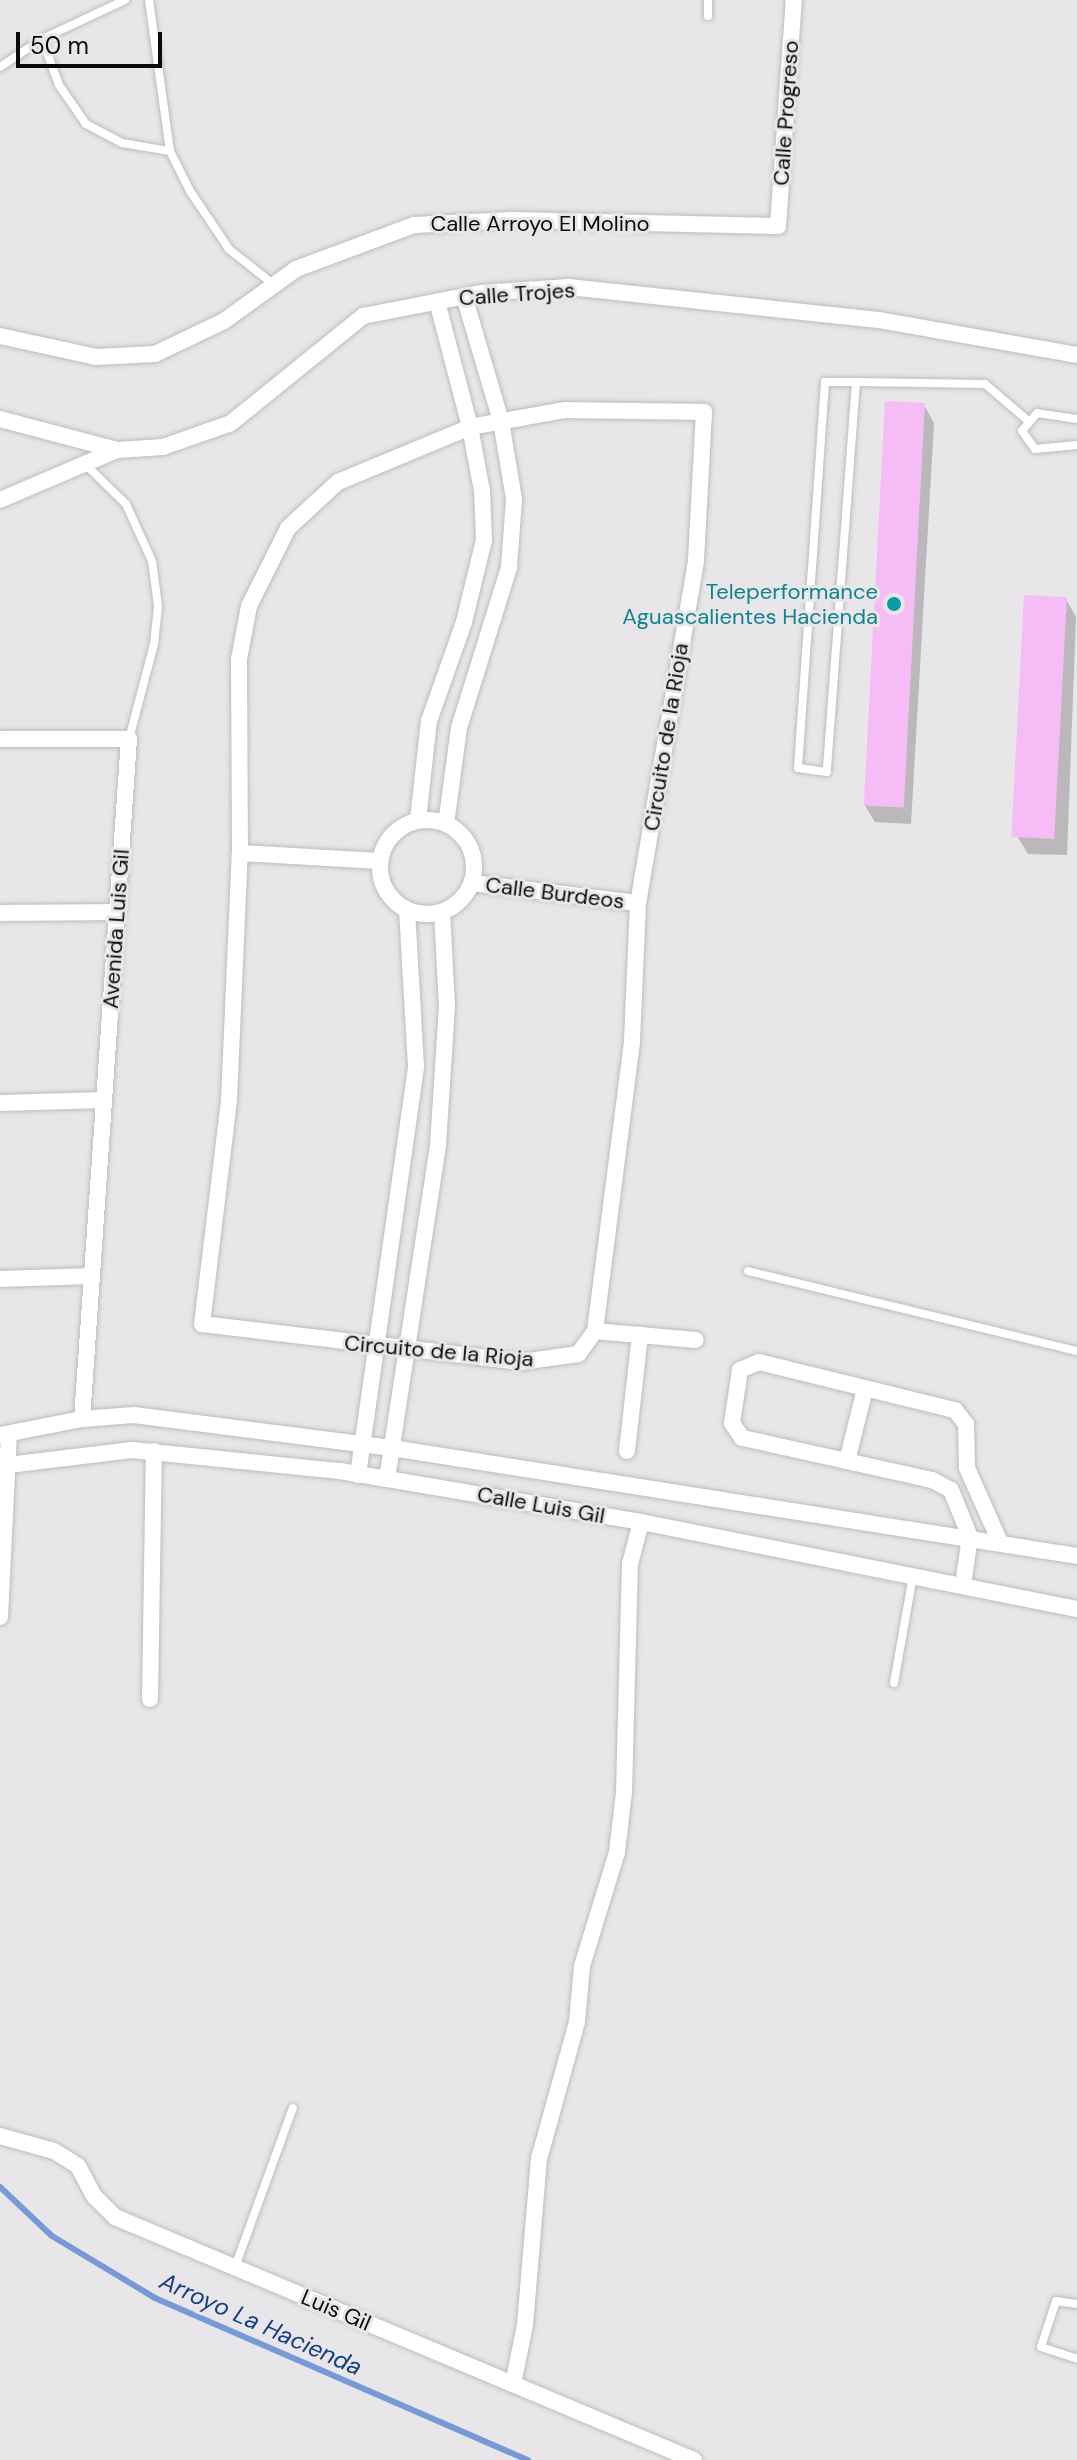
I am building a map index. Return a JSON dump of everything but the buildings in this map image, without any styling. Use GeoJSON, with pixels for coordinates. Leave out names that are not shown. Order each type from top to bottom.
{"type":"FeatureCollection","features":[{"type":"Feature","properties":{"kind":"street","name":"Calle Progreso"},"geometry":{"type":"LineString","coordinates":[[778,226],[794,0]]}},
{"type":"Feature","properties":{"kind":"street","name":"Calle Arroyo El Molino"},"geometry":{"type":"LineString","coordinates":[[0,336],[96,357],[155,354],[224,321],[273,284],[343,248],[414,225],[511,220],[778,226]]}},
{"type":"Feature","properties":{"kind":"street","name":"Calle Trojes"},"geometry":{"type":"LineString","coordinates":[[0,419],[117,450],[163,447],[231,423],[357,319],[464,296],[569,287],[769,306],[1077,355]]}},
{"type":"Feature","properties":{"kind":"street"},"geometry":{"type":"LineString","coordinates":[[446,824],[459,728],[509,567],[514,499],[501,421],[464,296]]}},
{"type":"Feature","properties":{"kind":"street"},"geometry":{"type":"LineString","coordinates":[[418,820],[429,721],[464,622],[484,540],[482,491],[470,427],[437,301]]}},
{"type":"Feature","properties":{"kind":"street","name":"Circuito de la Rioja"},"geometry":{"type":"LineString","coordinates":[[565,410],[704,412],[696,561],[638,903],[632,1042],[595,1331],[578,1354],[555,1361],[377,1347],[202,1324],[229,1100],[240,853],[239,659],[249,606],[288,528],[338,482],[470,427],[501,421],[565,410]]}},
{"type":"Feature","properties":{"kind":"street"},"geometry":{"type":"LineString","coordinates":[[0,500],[117,450]]}},
{"type":"Feature","properties":{"kind":"street"},"geometry":{"type":"LineString","coordinates":[[0,739],[129,739]]}},
{"type":"Feature","properties":{"kind":"street","name":"Avenida Luis Gil"},"geometry":{"type":"LineString","coordinates":[[82,1419],[129,739]]}},
{"type":"Feature","properties":{"kind":"street"},"geometry":{"type":"LineString","coordinates":[[418,820],[446,824],[458,831],[473,855],[472,883],[455,906],[442,912],[407,910],[385,890],[380,861],[392,835],[418,820]]}},
{"type":"Feature","properties":{"kind":"street"},"geometry":{"type":"LineString","coordinates":[[240,853],[380,861]]}},
{"type":"Feature","properties":{"kind":"street","name":"Calle Burdeos"},"geometry":{"type":"LineString","coordinates":[[472,883],[638,903]]}},
{"type":"Feature","properties":{"kind":"street"},"geometry":{"type":"LineString","coordinates":[[358,1475],[416,1066],[407,910]]}},
{"type":"Feature","properties":{"kind":"street"},"geometry":{"type":"LineString","coordinates":[[0,913],[117,912]]}},
{"type":"Feature","properties":{"kind":"street"},"geometry":{"type":"LineString","coordinates":[[387,1479],[438,1145],[447,1007],[442,912]]}},
{"type":"Feature","properties":{"kind":"street"},"geometry":{"type":"LineString","coordinates":[[0,1103],[104,1100]]}},
{"type":"Feature","properties":{"kind":"street"},"geometry":{"type":"LineString","coordinates":[[0,1279],[92,1276]]}},
{"type":"Feature","properties":{"kind":"street"},"geometry":{"type":"LineString","coordinates":[[595,1331],[696,1340]]}},
{"type":"Feature","properties":{"kind":"street"},"geometry":{"type":"LineString","coordinates":[[627,1451],[640,1335]]}},
{"type":"Feature","properties":{"kind":"street"},"geometry":{"type":"LineString","coordinates":[[963,1585],[970,1537],[951,1490],[932,1480],[742,1438],[732,1423],[740,1370],[759,1362],[955,1410],[966,1424],[967,1468],[1000,1542]]}},
{"type":"Feature","properties":{"kind":"street"},"geometry":{"type":"LineString","coordinates":[[847,1461],[865,1389]]}},
{"type":"Feature","properties":{"kind":"street","name":"Calle Luis Gil"},"geometry":{"type":"LineString","coordinates":[[5,1435],[82,1419],[134,1415],[392,1448],[1077,1556]]}},
{"type":"Feature","properties":{"kind":"street"},"geometry":{"type":"LineString","coordinates":[[0,1617],[5,1435]]}},
{"type":"Feature","properties":{"kind":"street"},"geometry":{"type":"LineString","coordinates":[[150,1699],[154,1451]]}},
{"type":"Feature","properties":{"kind":"street","name":"Calle Luis Gil"},"geometry":{"type":"LineString","coordinates":[[5,1465],[154,1451],[358,1475],[641,1522],[1077,1609]]}},
{"type":"Feature","properties":{"kind":"street"},"geometry":{"type":"LineString","coordinates":[[513,2384],[525,2325],[539,2159],[577,2022],[582,1966],[617,1852],[625,1777],[630,1564],[641,1522]]}},
{"type":"Feature","properties":{"kind":"street","name":"Luis Gil"},"geometry":{"type":"LineString","coordinates":[[0,2136],[54,2151],[78,2166],[94,2196],[115,2217],[694,2460]]}},
{"type":"Feature","properties":{"kind":"lane"},"geometry":{"type":"LineString","coordinates":[[0,67],[42,39],[125,0]]}},
{"type":"Feature","properties":{"kind":"lane"},"geometry":{"type":"LineString","coordinates":[[149,0],[170,151],[190,191],[229,249],[273,284]]}},
{"type":"Feature","properties":{"kind":"lane"},"geometry":{"type":"LineString","coordinates":[[708,0],[708,16]]}},
{"type":"Feature","properties":{"kind":"lane"},"geometry":{"type":"LineString","coordinates":[[42,39],[59,85],[86,124],[122,143],[170,151]]}},
{"type":"Feature","properties":{"kind":"lane"},"geometry":{"type":"LineString","coordinates":[[856,382],[827,772],[798,768],[825,382],[856,382],[985,384],[1026,419]]}},
{"type":"Feature","properties":{"kind":"lane"},"geometry":{"type":"LineString","coordinates":[[1077,419],[1043,412],[1026,419],[1022,431],[1030,447],[1077,445]]}},
{"type":"Feature","properties":{"kind":"lane","name":"Avenida Luis Gil"},"geometry":{"type":"LineString","coordinates":[[86,465],[126,504],[152,561],[158,606],[154,644],[129,739]]}},
{"type":"Feature","properties":{"kind":"lane"},"geometry":{"type":"LineString","coordinates":[[748,1271],[1077,1351]]}},
{"type":"Feature","properties":{"kind":"lane"},"geometry":{"type":"LineString","coordinates":[[894,1683],[913,1575]]}},
{"type":"Feature","properties":{"kind":"lane"},"geometry":{"type":"LineString","coordinates":[[235,2267],[293,2108]]}},
{"type":"Feature","properties":{"kind":"lane"},"geometry":{"type":"LineString","coordinates":[[1077,2304],[1056,2301],[1041,2347],[1077,2359]]}},
{"type":"Feature","properties":{"kind":"waterway","name":"Arroyo La Hacienda"},"geometry":{"type":"LineString","coordinates":[[0,2187],[52,2236],[155,2298],[528,2460]]}},
{"type":"Feature","properties":{"kind":"place","name":"Teleperformance Aguascalientes Hacienda"},"geometry":{"type":"Point","coordinates":[894,604]}}]}
